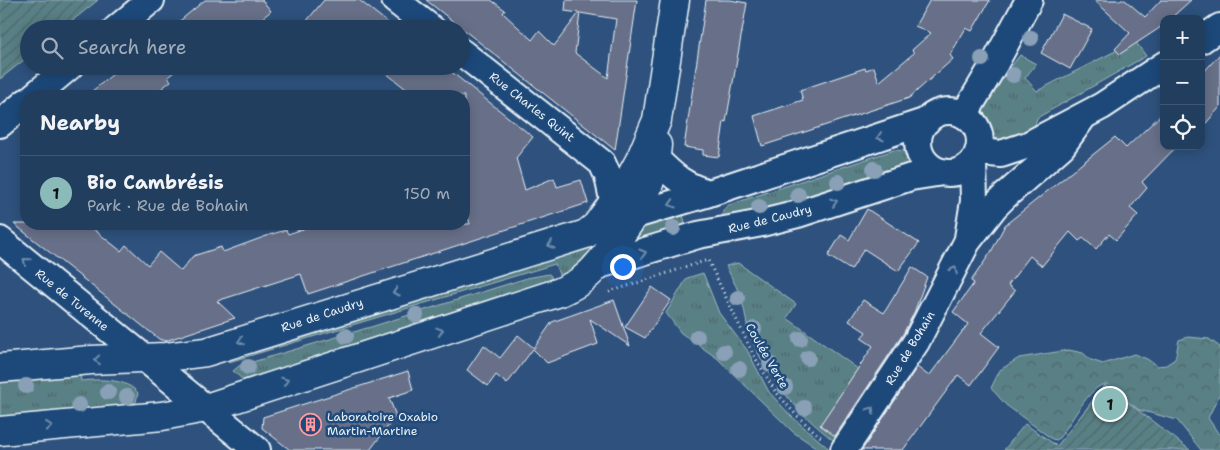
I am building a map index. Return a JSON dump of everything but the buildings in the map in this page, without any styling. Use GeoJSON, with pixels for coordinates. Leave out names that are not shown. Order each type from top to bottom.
{"type":"FeatureCollection","features":[{"type":"Feature","properties":{"kind":"main road"},"geometry":{"type":"LineString","coordinates":[[624,210],[647,190],[648,160],[657,120],[675,0]]}},
{"type":"Feature","properties":{"kind":"main road","name":"Rue de Caudry"},"geometry":{"type":"LineString","coordinates":[[0,368],[206,352],[381,296],[579,237],[624,210]]}},
{"type":"Feature","properties":{"kind":"main road","name":"Rue de Caudry"},"geometry":{"type":"LineString","coordinates":[[0,431],[162,416],[206,408],[560,292],[585,278],[596,266],[624,210]]}},
{"type":"Feature","properties":{"kind":"street"},"geometry":{"type":"LineString","coordinates":[[127,20],[151,0]]}},
{"type":"Feature","properties":{"kind":"street"},"geometry":{"type":"LineString","coordinates":[[396,0],[421,20]]}},
{"type":"Feature","properties":{"kind":"street"},"geometry":{"type":"LineString","coordinates":[[964,115],[995,63],[1028,0]]}},
{"type":"Feature","properties":{"kind":"street"},"geometry":{"type":"LineString","coordinates":[[1205,37],[1220,27]]}},
{"type":"Feature","properties":{"kind":"street","name":"Rue Charles Quint"},"geometry":{"type":"LineString","coordinates":[[470,59],[602,163]]}},
{"type":"Feature","properties":{"kind":"street"},"geometry":{"type":"LineString","coordinates":[[976,157],[1009,152],[1028,145],[1083,117],[1160,68]]}},
{"type":"Feature","properties":{"kind":"street"},"geometry":{"type":"LineString","coordinates":[[41,90],[59,75]]}},
{"type":"Feature","properties":{"kind":"street"},"geometry":{"type":"LineString","coordinates":[[0,124],[20,107]]}},
{"type":"Feature","properties":{"kind":"street"},"geometry":{"type":"LineString","coordinates":[[709,193],[692,188],[648,160],[623,164],[602,163],[624,210],[709,193],[926,121],[934,115],[946,111],[964,115],[972,120],[979,133],[980,143],[976,157],[962,170],[952,172],[943,172],[930,166],[923,158],[919,149],[920,134],[926,121]]}},
{"type":"Feature","properties":{"kind":"street","name":"Rue de Bohain"},"geometry":{"type":"LineString","coordinates":[[835,446],[916,342],[967,242],[1000,201],[1062,146],[1083,117]]}},
{"type":"Feature","properties":{"kind":"street","name":"Rue de Bohain"},"geometry":{"type":"LineString","coordinates":[[967,242],[974,202],[976,157]]}},
{"type":"Feature","properties":{"kind":"street","name":"Rue de Caudry"},"geometry":{"type":"LineString","coordinates":[[596,266],[698,236],[798,214],[911,177],[943,172]]}},
{"type":"Feature","properties":{"kind":"street","name":"Rue de Turenne"},"geometry":{"type":"LineString","coordinates":[[0,240],[257,450]]}},
{"type":"Feature","properties":{"kind":"path","name":"Coulée Verte"},"geometry":{"type":"LineString","coordinates":[[600,294],[708,260],[753,354],[775,391],[806,425],[835,446]]}},
{"type":"Feature","properties":{"kind":"green space"},"geometry":{"type":"Polygon","coordinates":[[[0,0],[98,0],[73,20],[20,20],[20,63],[0,79],[0,0]]]}},
{"type":"Feature","properties":{"kind":"green space"},"geometry":{"type":"Polygon","coordinates":[[[1135,41],[1146,56],[1037,118],[1033,132],[1009,141],[991,136],[986,130],[983,122],[984,102],[1020,55],[1036,64],[1025,78],[1037,91],[1135,41]]]}},
{"type":"Feature","properties":{"kind":"green space"},"geometry":{"type":"Polygon","coordinates":[[[894,150],[906,151],[912,158],[912,163],[729,224],[723,217],[724,209],[729,205],[894,150]]]}},
{"type":"Feature","properties":{"kind":"green space"},"geometry":{"type":"Polygon","coordinates":[[[682,211],[687,230],[621,249],[642,223],[682,211]]]}},
{"type":"Feature","properties":{"kind":"green space"},"geometry":{"type":"Polygon","coordinates":[[[604,239],[579,267],[567,275],[560,277],[555,264],[229,362],[224,359],[604,239]]]}},
{"type":"Feature","properties":{"kind":"green space"},"geometry":{"type":"Polygon","coordinates":[[[738,263],[796,304],[787,318],[858,369],[821,426],[836,436],[833,440],[795,406],[765,366],[749,331],[740,295],[726,266],[738,263]]]}},
{"type":"Feature","properties":{"kind":"green space"},"geometry":{"type":"Polygon","coordinates":[[[703,273],[719,313],[747,350],[769,392],[790,415],[828,448],[827,450],[820,450],[793,432],[717,358],[681,333],[666,313],[687,278],[703,273]]]}},
{"type":"Feature","properties":{"kind":"green space"},"geometry":{"type":"Polygon","coordinates":[[[549,274],[552,280],[243,380],[233,371],[239,366],[527,278],[549,274]]]}},
{"type":"Feature","properties":{"kind":"green space"},"geometry":{"type":"Polygon","coordinates":[[[1188,337],[1209,339],[1220,347],[1220,393],[1208,418],[1220,436],[1220,450],[1201,450],[1177,420],[1139,410],[1107,384],[1093,391],[1057,440],[1052,439],[1006,405],[991,388],[1000,370],[1019,358],[1069,350],[1083,353],[1091,360],[1103,364],[1134,354],[1147,359],[1157,366],[1166,365],[1175,359],[1179,340],[1188,337]]]}},
{"type":"Feature","properties":{"kind":"green space"},"geometry":{"type":"Polygon","coordinates":[[[80,374],[81,381],[112,381],[133,388],[138,393],[136,402],[128,405],[0,417],[0,381],[80,374]]]}},
{"type":"Feature","properties":{"kind":"green space"},"geometry":{"type":"Polygon","coordinates":[[[1105,385],[1190,450],[1004,450],[1025,424],[1057,446],[1105,385]]]}},
{"type":"Feature","properties":{"kind":"place","name":"Bio Cambrésis"},"geometry":{"type":"Point","coordinates":[1110,404]}},
{"type":"Feature","properties":{"kind":"place","name":"Laboratoire Oxabio Martin-Martine"},"geometry":{"type":"Point","coordinates":[311,424]}}]}
